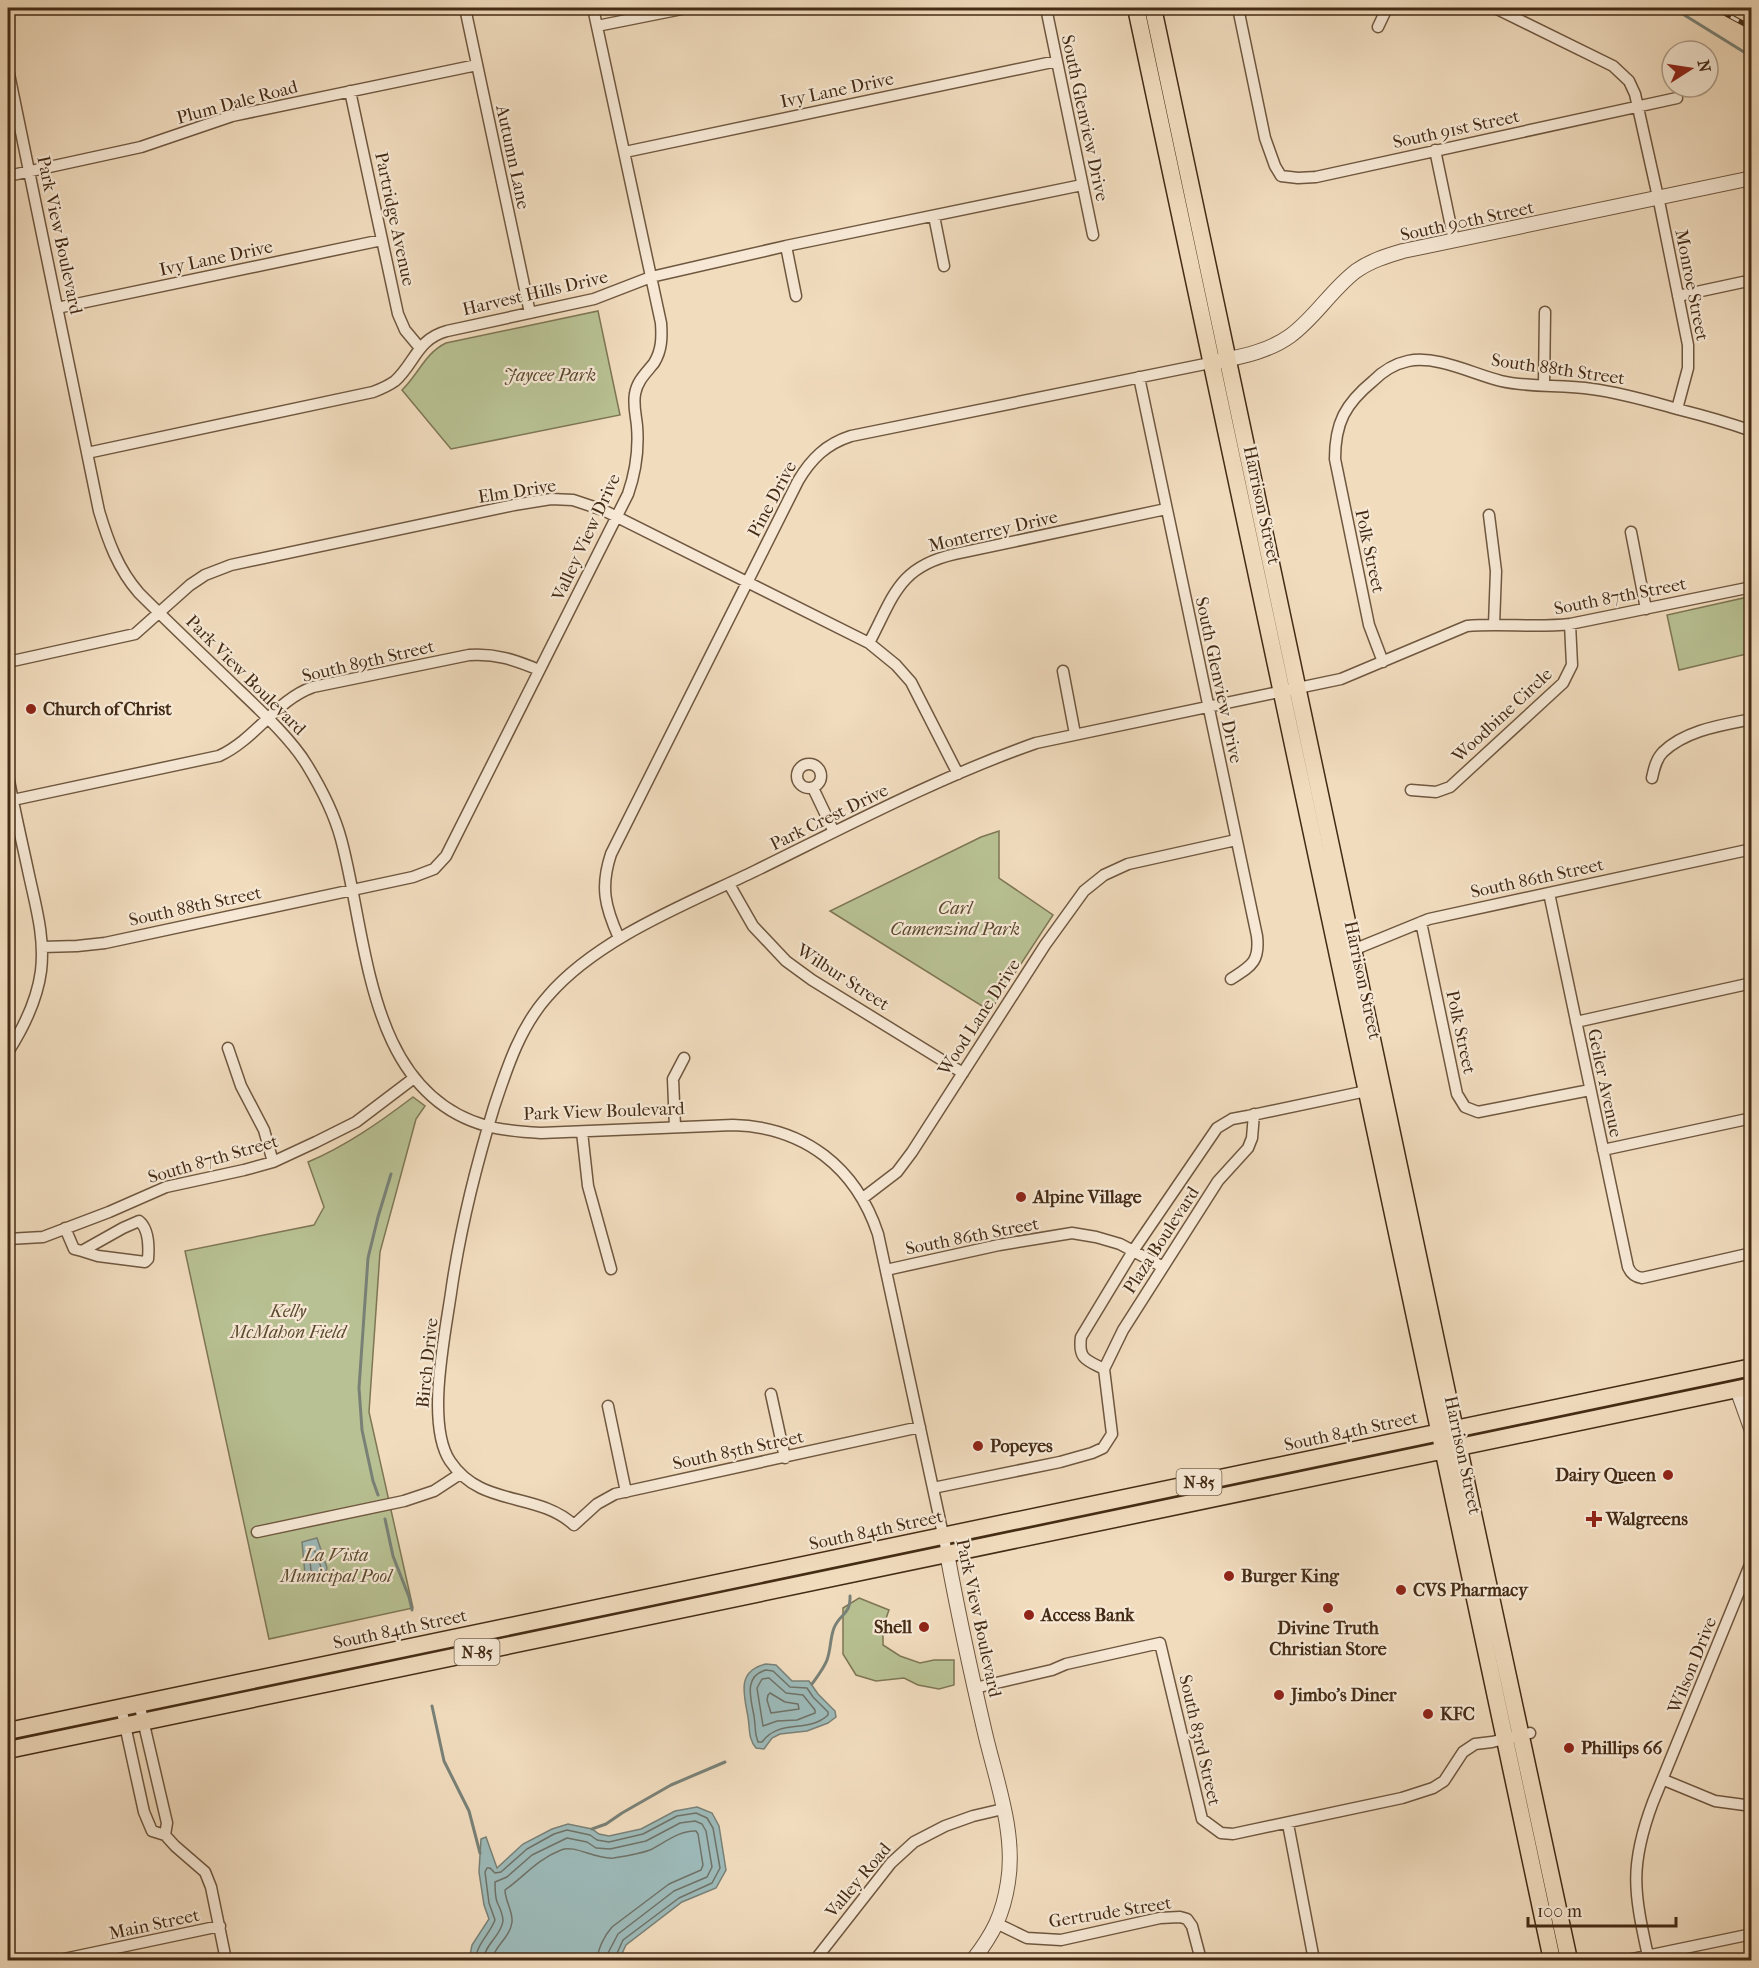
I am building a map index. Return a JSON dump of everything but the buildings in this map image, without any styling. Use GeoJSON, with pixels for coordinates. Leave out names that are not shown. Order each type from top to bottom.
{"type":"FeatureCollection","features":[{"type":"Feature","properties":{"kind":"main road","name":"Harrison Street"},"geometry":{"type":"LineString","coordinates":[[1136,8],[1220,361]]}},
{"type":"Feature","properties":{"kind":"main road","name":"Harrison Street"},"geometry":{"type":"LineString","coordinates":[[1154,8],[1220,361],[1290,691],[1353,950],[1385,1099],[1451,1450],[1569,1960]]}},
{"type":"Feature","properties":{"kind":"main road","name":"Harrison Street"},"geometry":{"type":"LineString","coordinates":[[1290,691],[1335,944],[1366,1091],[1447,1431]]}},
{"type":"Feature","properties":{"kind":"main road","name":"South 84th Street"},"geometry":{"type":"LineString","coordinates":[[8,1731],[1752,1367]]}},
{"type":"Feature","properties":{"kind":"main road"},"geometry":{"type":"LineString","coordinates":[[1744,1388],[1744,1379],[1752,1376]]}},
{"type":"Feature","properties":{"kind":"main road","name":"South 84th Street"},"geometry":{"type":"LineString","coordinates":[[8,1750],[1744,1388]]}},
{"type":"Feature","properties":{"kind":"main road","name":"Harrison Street"},"geometry":{"type":"LineString","coordinates":[[1519,1736],[1552,1960]]}},
{"type":"Feature","properties":{"kind":"street","name":"Autumn Lane"},"geometry":{"type":"LineString","coordinates":[[465,8],[530,313]]}},
{"type":"Feature","properties":{"kind":"street","name":"Valley View Drive"},"geometry":{"type":"LineString","coordinates":[[353,890],[421,876],[443,861],[617,517],[628,494],[636,466],[637,439],[634,408],[636,390],[641,378],[656,358],[661,345],[661,323],[593,8]]}},
{"type":"Feature","properties":{"kind":"street"},"geometry":{"type":"LineString","coordinates":[[597,26],[687,8]]}},
{"type":"Feature","properties":{"kind":"street","name":"South Glenview Drive"},"geometry":{"type":"LineString","coordinates":[[1046,8],[1093,235]]}},
{"type":"Feature","properties":{"kind":"street","name":"South 91st Street"},"geometry":{"type":"LineString","coordinates":[[1238,8],[1265,138],[1281,176],[1316,177],[1673,99]]}},
{"type":"Feature","properties":{"kind":"street"},"geometry":{"type":"LineString","coordinates":[[1378,27],[1387,8]]}},
{"type":"Feature","properties":{"kind":"street","name":"Monroe Street"},"geometry":{"type":"LineString","coordinates":[[1495,8],[1613,66],[1629,81],[1635,94],[1689,353],[1686,379],[1677,409]]}},
{"type":"Feature","properties":{"kind":"street","name":"Ivy Lane Drive"},"geometry":{"type":"LineString","coordinates":[[625,152],[1057,60]]}},
{"type":"Feature","properties":{"kind":"street","name":"Plum Dale Road"},"geometry":{"type":"LineString","coordinates":[[8,176],[141,147],[232,116],[477,65]]}},
{"type":"Feature","properties":{"kind":"street","name":"Park View Boulevard"},"geometry":{"type":"LineString","coordinates":[[8,69],[99,511],[112,550],[129,581],[159,613],[269,718],[306,762],[328,802],[341,837],[376,1004],[393,1045],[414,1078],[432,1096],[472,1121],[523,1132],[743,1126],[770,1130],[814,1148],[851,1181],[863,1198],[878,1234],[1010,1847],[1008,1880],[998,1924],[973,1960]]}},
{"type":"Feature","properties":{"kind":"street","name":"Partridge Avenue"},"geometry":{"type":"LineString","coordinates":[[350,91],[400,320],[420,348]]}},
{"type":"Feature","properties":{"kind":"street"},"geometry":{"type":"LineString","coordinates":[[1435,150],[1454,241]]}},
{"type":"Feature","properties":{"kind":"street","name":"South 90th Street"},"geometry":{"type":"LineString","coordinates":[[1220,361],[1262,351],[1288,338],[1314,315],[1345,280],[1368,263],[1403,251],[1752,178]]}},
{"type":"Feature","properties":{"kind":"street","name":"Harvest Hills Drive"},"geometry":{"type":"LineString","coordinates":[[87,453],[373,392],[394,381],[420,348],[434,336],[443,332],[594,299],[651,277],[786,246],[1082,185]]}},
{"type":"Feature","properties":{"kind":"street"},"geometry":{"type":"LineString","coordinates":[[934,216],[944,266]]}},
{"type":"Feature","properties":{"kind":"street","name":"Ivy Lane Drive"},"geometry":{"type":"LineString","coordinates":[[57,308],[382,240]]}},
{"type":"Feature","properties":{"kind":"street"},"geometry":{"type":"LineString","coordinates":[[786,246],[796,296]]}},
{"type":"Feature","properties":{"kind":"street"},"geometry":{"type":"LineString","coordinates":[[1678,296],[1743,282]]}},
{"type":"Feature","properties":{"kind":"street"},"geometry":{"type":"LineString","coordinates":[[1544,385],[1545,312]]}},
{"type":"Feature","properties":{"kind":"street","name":"South 88th Street"},"geometry":{"type":"LineString","coordinates":[[1335,444],[1342,415],[1358,394],[1387,369],[1415,360],[1431,361],[1502,381],[1590,388],[1677,409]]}},
{"type":"Feature","properties":{"kind":"street","name":"Pine Drive"},"geometry":{"type":"LineString","coordinates":[[619,938],[610,918],[605,897],[605,875],[611,854],[804,472],[816,456],[831,444],[851,436],[1023,403],[1220,361]]}},
{"type":"Feature","properties":{"kind":"street","name":"South Glenview Drive"},"geometry":{"type":"LineString","coordinates":[[1139,377],[1258,947],[1254,962],[1231,979]]}},
{"type":"Feature","properties":{"kind":"street"},"geometry":{"type":"LineString","coordinates":[[1677,409],[1752,431]]}},
{"type":"Feature","properties":{"kind":"street","name":"Polk Street"},"geometry":{"type":"LineString","coordinates":[[1335,444],[1335,459],[1367,615],[1383,662]]}},
{"type":"Feature","properties":{"kind":"street","name":"Elm Drive"},"geometry":{"type":"LineString","coordinates":[[8,662],[129,636],[140,631],[175,597],[198,579],[231,565],[514,506],[551,500],[573,500],[603,510],[869,643],[896,664],[911,682],[958,774]]}},
{"type":"Feature","properties":{"kind":"street","name":"Monterrey Drive"},"geometry":{"type":"LineString","coordinates":[[869,643],[902,582],[909,573],[928,562],[955,554],[1166,510]]}},
{"type":"Feature","properties":{"kind":"street"},"geometry":{"type":"LineString","coordinates":[[1489,515],[1496,571],[1494,625]]}},
{"type":"Feature","properties":{"kind":"street"},"geometry":{"type":"LineString","coordinates":[[1631,532],[1646,609]]}},
{"type":"Feature","properties":{"kind":"street","name":"South 87th Street"},"geometry":{"type":"LineString","coordinates":[[1290,691],[1341,680],[1459,628],[1483,624],[1550,626],[1570,624],[1752,587]]}},
{"type":"Feature","properties":{"kind":"street","name":"Woodbine Circle"},"geometry":{"type":"LineString","coordinates":[[1411,790],[1436,792],[1450,787],[1563,683],[1572,665],[1570,624]]}},
{"type":"Feature","properties":{"kind":"street","name":"South 89th Street"},"geometry":{"type":"LineString","coordinates":[[13,800],[211,759],[236,748],[291,699],[313,687],[460,656],[495,655],[539,670]]}},
{"type":"Feature","properties":{"kind":"street"},"geometry":{"type":"LineString","coordinates":[[1063,671],[1075,734]]}},
{"type":"Feature","properties":{"kind":"street","name":"Park Crest Drive"},"geometry":{"type":"LineString","coordinates":[[488,1126],[509,1061],[528,1023],[548,995],[579,967],[619,938],[834,832],[999,756],[1036,743],[1075,734],[1290,691]]}},
{"type":"Feature","properties":{"kind":"street"},"geometry":{"type":"LineString","coordinates":[[1652,778],[1656,762],[1663,752],[1678,741],[1697,732],[1752,719]]}},
{"type":"Feature","properties":{"kind":"street"},"geometry":{"type":"LineString","coordinates":[[8,776],[38,915],[42,947],[41,972],[35,997],[27,1018],[8,1052]]}},
{"type":"Feature","properties":{"kind":"street"},"geometry":{"type":"LineString","coordinates":[[813,788],[834,832]]}},
{"type":"Feature","properties":{"kind":"street","name":"Wood Lane Drive"},"geometry":{"type":"LineString","coordinates":[[863,1198],[897,1172],[1045,945],[1074,903],[1089,886],[1104,875],[1128,864],[1236,840]]}},
{"type":"Feature","properties":{"kind":"street","name":"South 86th Street"},"geometry":{"type":"LineString","coordinates":[[1353,950],[1421,922],[1752,849]]}},
{"type":"Feature","properties":{"kind":"street","name":"Wilbur Street"},"geometry":{"type":"LineString","coordinates":[[729,884],[753,926],[786,961],[812,980],[963,1073]]}},
{"type":"Feature","properties":{"kind":"street","name":"South 88th Street"},"geometry":{"type":"LineString","coordinates":[[42,947],[105,943],[353,890]]}},
{"type":"Feature","properties":{"kind":"street","name":"Geiler Avenue"},"geometry":{"type":"LineString","coordinates":[[1549,893],[1628,1267],[1635,1276],[1642,1278],[1752,1253]]}},
{"type":"Feature","properties":{"kind":"street","name":"Polk Street"},"geometry":{"type":"LineString","coordinates":[[1421,922],[1457,1094],[1461,1103],[1469,1110],[1478,1112],[1590,1090]]}},
{"type":"Feature","properties":{"kind":"street"},"geometry":{"type":"LineString","coordinates":[[1335,944],[1353,950]]}},
{"type":"Feature","properties":{"kind":"street"},"geometry":{"type":"LineString","coordinates":[[1576,1022],[1752,983]]}},
{"type":"Feature","properties":{"kind":"street"},"geometry":{"type":"LineString","coordinates":[[228,1048],[241,1086],[264,1130],[273,1162]]}},
{"type":"Feature","properties":{"kind":"street"},"geometry":{"type":"LineString","coordinates":[[675,1127],[673,1079],[684,1058]]}},
{"type":"Feature","properties":{"kind":"street","name":"South 87th Street"},"geometry":{"type":"LineString","coordinates":[[8,1239],[43,1237],[110,1212],[166,1187],[273,1162],[356,1122],[414,1078]]}},
{"type":"Feature","properties":{"kind":"street"},"geometry":{"type":"LineString","coordinates":[[933,1488],[1060,1462],[1092,1454],[1104,1448],[1112,1434],[1104,1369],[1085,1360],[1079,1350],[1081,1337],[1133,1251],[1217,1128],[1232,1119],[1366,1091],[1385,1099]]}},
{"type":"Feature","properties":{"kind":"street","name":"Plaza Boulevard"},"geometry":{"type":"LineString","coordinates":[[1104,1369],[1123,1330],[1218,1181],[1248,1148],[1252,1138],[1254,1114]]}},
{"type":"Feature","properties":{"kind":"street"},"geometry":{"type":"LineString","coordinates":[[1603,1150],[1752,1118]]}},
{"type":"Feature","properties":{"kind":"street","name":"Birch Drive"},"geometry":{"type":"LineString","coordinates":[[488,1126],[458,1250],[439,1399],[438,1425],[441,1443],[448,1459],[473,1485],[550,1510],[574,1525]]}},
{"type":"Feature","properties":{"kind":"street"},"geometry":{"type":"LineString","coordinates":[[582,1132],[588,1186],[610,1269]]}},
{"type":"Feature","properties":{"kind":"street"},"geometry":{"type":"LineString","coordinates":[[65,1228],[74,1249],[98,1256],[145,1262],[148,1259],[149,1246],[144,1225],[139,1221],[82,1251]]}},
{"type":"Feature","properties":{"kind":"street","name":"South 86th Street"},"geometry":{"type":"LineString","coordinates":[[886,1270],[999,1245],[1072,1233],[1120,1244],[1163,1267]]}},
{"type":"Feature","properties":{"kind":"street"},"geometry":{"type":"LineString","coordinates":[[1744,1388],[1752,1431]]}},
{"type":"Feature","properties":{"kind":"street"},"geometry":{"type":"LineString","coordinates":[[771,1394],[785,1458]]}},
{"type":"Feature","properties":{"kind":"street"},"geometry":{"type":"LineString","coordinates":[[608,1406],[626,1492]]}},
{"type":"Feature","properties":{"kind":"street","name":"South 85th Street"},"geometry":{"type":"LineString","coordinates":[[574,1525],[603,1500],[626,1492],[920,1427]]}},
{"type":"Feature","properties":{"kind":"street"},"geometry":{"type":"LineString","coordinates":[[257,1532],[405,1501],[435,1491],[460,1474]]}},
{"type":"Feature","properties":{"kind":"street","name":"Wilson Drive"},"geometry":{"type":"LineString","coordinates":[[1648,1956],[1636,1893],[1637,1859],[1644,1826],[1752,1560]]}},
{"type":"Feature","properties":{"kind":"street","name":"South 83rd Street"},"geometry":{"type":"LineString","coordinates":[[975,1689],[1052,1670],[1066,1664],[1160,1643],[1202,1819],[1221,1833],[1233,1834],[1288,1824],[1402,1798],[1433,1788],[1444,1781],[1467,1749],[1475,1744],[1519,1736]]}},
{"type":"Feature","properties":{"kind":"street"},"geometry":{"type":"LineString","coordinates":[[139,1703],[167,1823],[165,1835]]}},
{"type":"Feature","properties":{"kind":"street"},"geometry":{"type":"LineString","coordinates":[[121,1707],[144,1812],[152,1832],[165,1835],[205,1872],[211,1887],[226,1960]]}},
{"type":"Feature","properties":{"kind":"street"},"geometry":{"type":"LineString","coordinates":[[1664,1780],[1715,1800],[1752,1806]]}},
{"type":"Feature","properties":{"kind":"street","name":"Valley Road"},"geometry":{"type":"LineString","coordinates":[[815,1960],[891,1863],[914,1842],[945,1826],[1003,1809]]}},
{"type":"Feature","properties":{"kind":"street"},"geometry":{"type":"LineString","coordinates":[[1288,1824],[1314,1960]]}},
{"type":"Feature","properties":{"kind":"street","name":"Gertrude Street"},"geometry":{"type":"LineString","coordinates":[[998,1924],[1028,1938],[1061,1940],[1160,1918],[1180,1917],[1187,1919],[1192,1926],[1201,1960]]}},
{"type":"Feature","properties":{"kind":"street","name":"Main Street"},"geometry":{"type":"LineString","coordinates":[[59,1960],[220,1926]]}},
{"type":"Feature","properties":{"kind":"street"},"geometry":{"type":"LineString","coordinates":[[1627,1960],[1752,1934]]}},
{"type":"Feature","properties":{"kind":"green space","name":"Jaycee Park"},"geometry":{"type":"Polygon","coordinates":[[[598,311],[620,415],[451,449],[402,390],[427,358],[446,343],[598,311]]]}},
{"type":"Feature","properties":{"kind":"green space"},"geometry":{"type":"Polygon","coordinates":[[[1748,597],[1751,616],[1751,653],[1679,670],[1667,615],[1748,597]]]}},
{"type":"Feature","properties":{"kind":"green space","name":"Carl Camenzind Park"},"geometry":{"type":"Polygon","coordinates":[[[999,831],[999,878],[1053,915],[990,1011],[830,911],[981,837],[999,831]]]}},
{"type":"Feature","properties":{"kind":"green space","name":"Kelly McMahon Field"},"geometry":{"type":"Polygon","coordinates":[[[413,1097],[425,1106],[416,1119],[380,1252],[369,1412],[413,1608],[269,1639],[185,1251],[314,1225],[324,1207],[308,1162],[362,1133],[413,1097]]]}},
{"type":"Feature","properties":{"kind":"green space"},"geometry":{"type":"Polygon","coordinates":[[[859,1598],[889,1610],[883,1627],[883,1645],[900,1656],[920,1663],[954,1660],[954,1685],[939,1689],[918,1685],[904,1678],[876,1681],[856,1675],[843,1654],[843,1608],[859,1598]]]}},
{"type":"Feature","properties":{"kind":"water"},"geometry":{"type":"Polygon","coordinates":[[[317,1538],[327,1568],[323,1579],[312,1582],[305,1574],[302,1542],[317,1538]]]}},
{"type":"Feature","properties":{"kind":"water"},"geometry":{"type":"Polygon","coordinates":[[[766,1664],[776,1665],[792,1681],[809,1681],[835,1711],[836,1717],[828,1723],[807,1731],[780,1734],[772,1738],[764,1749],[756,1748],[750,1733],[744,1684],[750,1672],[766,1664]]]}},
{"type":"Feature","properties":{"kind":"water"},"geometry":{"type":"Polygon","coordinates":[[[697,1807],[712,1813],[719,1826],[726,1870],[716,1888],[682,1902],[626,1945],[619,1960],[469,1960],[472,1945],[489,1919],[484,1905],[479,1872],[481,1839],[486,1837],[497,1868],[523,1844],[552,1829],[568,1824],[592,1829],[599,1834],[609,1836],[641,1829],[675,1811],[697,1807]]]}},
{"type":"Feature","properties":{"kind":"waterway"},"geometry":{"type":"LineString","coordinates":[[1673,8],[1752,57]]}},
{"type":"Feature","properties":{"kind":"waterway"},"geometry":{"type":"LineString","coordinates":[[378,1495],[362,1430],[359,1388],[368,1258],[391,1174]]}},
{"type":"Feature","properties":{"kind":"waterway"},"geometry":{"type":"LineString","coordinates":[[385,1519],[393,1556],[412,1610]]}},
{"type":"Feature","properties":{"kind":"waterway"},"geometry":{"type":"LineString","coordinates":[[812,1684],[826,1663],[834,1628],[847,1611],[850,1596]]}},
{"type":"Feature","properties":{"kind":"waterway"},"geometry":{"type":"LineString","coordinates":[[432,1706],[444,1761],[469,1811],[480,1853]]}},
{"type":"Feature","properties":{"kind":"waterway"},"geometry":{"type":"LineString","coordinates":[[592,1829],[606,1824],[671,1785],[725,1762]]}},
{"type":"Feature","properties":{"kind":"railway"},"geometry":{"type":"LineString","coordinates":[[1715,8],[1752,28]]}},
{"type":"Feature","properties":{"kind":"place","name":"Church of Christ"},"geometry":{"type":"Point","coordinates":[31,709]}},
{"type":"Feature","properties":{"kind":"place","name":"Alpine Village"},"geometry":{"type":"Point","coordinates":[1021,1197]}},
{"type":"Feature","properties":{"kind":"place","name":"Popeyes"},"geometry":{"type":"Point","coordinates":[978,1446]}},
{"type":"Feature","properties":{"kind":"place","name":"Dairy Queen"},"geometry":{"type":"Point","coordinates":[1668,1475]}},
{"type":"Feature","properties":{"kind":"place","name":"Walgreens"},"geometry":{"type":"Point","coordinates":[1594,1519]}},
{"type":"Feature","properties":{"kind":"place","name":"Burger King"},"geometry":{"type":"Point","coordinates":[1229,1576]}},
{"type":"Feature","properties":{"kind":"place","name":"CVS Pharmacy"},"geometry":{"type":"Point","coordinates":[1401,1590]}},
{"type":"Feature","properties":{"kind":"place","name":"Divine Truth Christian Store"},"geometry":{"type":"Point","coordinates":[1328,1608]}},
{"type":"Feature","properties":{"kind":"place","name":"Access Bank"},"geometry":{"type":"Point","coordinates":[1029,1615]}},
{"type":"Feature","properties":{"kind":"place","name":"Shell"},"geometry":{"type":"Point","coordinates":[924,1627]}},
{"type":"Feature","properties":{"kind":"place","name":"Jimbo's Diner"},"geometry":{"type":"Point","coordinates":[1279,1695]}},
{"type":"Feature","properties":{"kind":"place","name":"KFC"},"geometry":{"type":"Point","coordinates":[1428,1714]}},
{"type":"Feature","properties":{"kind":"place","name":"Phillips 66"},"geometry":{"type":"Point","coordinates":[1569,1748]}},
{"type":"Feature","properties":{"kind":"park label","name":"La Vista Municipal Pool"},"geometry":{"type":"Point","coordinates":[336,1565]}}]}
